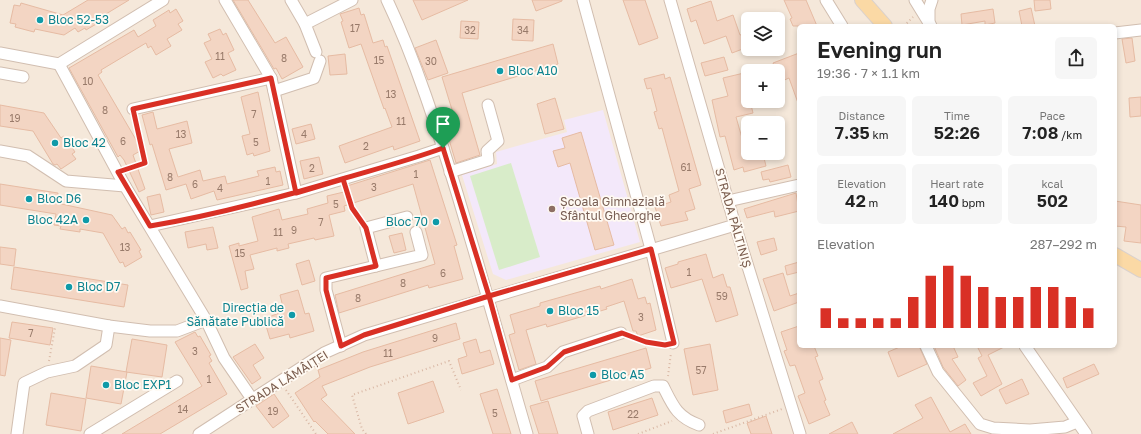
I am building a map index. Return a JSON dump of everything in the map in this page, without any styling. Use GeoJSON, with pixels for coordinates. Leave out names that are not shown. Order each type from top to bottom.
{"type":"FeatureCollection","features":[{"type":"Feature","properties":{"kind":"main road"},"geometry":{"type":"LineString","coordinates":[[862,0],[884,24]]}},
{"type":"Feature","properties":{"kind":"main road"},"geometry":{"type":"LineString","coordinates":[[1117,255],[1141,270]]}},
{"type":"Feature","properties":{"kind":"street"},"geometry":{"type":"LineString","coordinates":[[0,53],[59,64],[163,0]]}},
{"type":"Feature","properties":{"kind":"street"},"geometry":{"type":"LineString","coordinates":[[225,0],[271,78],[296,193]]}},
{"type":"Feature","properties":{"kind":"street"},"geometry":{"type":"LineString","coordinates":[[274,91],[314,78],[318,56],[306,24],[291,0]]}},
{"type":"Feature","properties":{"kind":"street"},"geometry":{"type":"LineString","coordinates":[[306,24],[352,0]]}},
{"type":"Feature","properties":{"kind":"street"},"geometry":{"type":"LineString","coordinates":[[387,0],[420,83],[443,148],[489,296],[527,434]]}},
{"type":"Feature","properties":{"kind":"street"},"geometry":{"type":"LineString","coordinates":[[583,0],[651,249],[674,343]]}},
{"type":"Feature","properties":{"kind":"street","name":"STRADA PĂLTINIȘ"},"geometry":{"type":"LineString","coordinates":[[670,0],[735,225],[790,406],[800,434]]}},
{"type":"Feature","properties":{"kind":"street"},"geometry":{"type":"LineString","coordinates":[[826,0],[841,24]]}},
{"type":"Feature","properties":{"kind":"street"},"geometry":{"type":"LineString","coordinates":[[915,0],[929,24]]}},
{"type":"Feature","properties":{"kind":"street"},"geometry":{"type":"LineString","coordinates":[[930,24],[929,9],[932,0]]}},
{"type":"Feature","properties":{"kind":"street"},"geometry":{"type":"LineString","coordinates":[[1117,33],[1141,30]]}},
{"type":"Feature","properties":{"kind":"street"},"geometry":{"type":"LineString","coordinates":[[59,64],[125,186],[206,320],[224,358],[252,399]]}},
{"type":"Feature","properties":{"kind":"street"},"geometry":{"type":"LineString","coordinates":[[0,73],[23,78]]}},
{"type":"Feature","properties":{"kind":"street"},"geometry":{"type":"LineString","coordinates":[[133,109],[271,78]]}},
{"type":"Feature","properties":{"kind":"street"},"geometry":{"type":"LineString","coordinates":[[450,172],[488,160],[487,151],[498,141],[488,105]]}},
{"type":"Feature","properties":{"kind":"street"},"geometry":{"type":"LineString","coordinates":[[150,226],[296,193],[443,148]]}},
{"type":"Feature","properties":{"kind":"street"},"geometry":{"type":"LineString","coordinates":[[0,151],[28,156],[66,181],[125,186]]}},
{"type":"Feature","properties":{"kind":"street"},"geometry":{"type":"LineString","coordinates":[[728,201],[797,185]]}},
{"type":"Feature","properties":{"kind":"street"},"geometry":{"type":"LineString","coordinates":[[376,266],[366,228],[407,217]]}},
{"type":"Feature","properties":{"kind":"street","name":"STRADA LĂMÂIȚEI"},"geometry":{"type":"LineString","coordinates":[[199,434],[324,353],[364,335],[489,296],[735,225]]}},
{"type":"Feature","properties":{"kind":"street"},"geometry":{"type":"LineString","coordinates":[[341,346],[326,290],[326,278],[422,255],[416,232]]}},
{"type":"Feature","properties":{"kind":"street"},"geometry":{"type":"LineString","coordinates":[[0,306],[109,326],[150,331],[177,331],[206,320]]}},
{"type":"Feature","properties":{"kind":"street"},"geometry":{"type":"LineString","coordinates":[[17,434],[24,383],[47,372],[75,366],[106,345],[109,326]]}},
{"type":"Feature","properties":{"kind":"street"},"geometry":{"type":"LineString","coordinates":[[512,380],[547,367],[564,352],[622,333]]}},
{"type":"Feature","properties":{"kind":"street"},"geometry":{"type":"LineString","coordinates":[[927,348],[938,372],[980,424],[993,428],[1030,430],[1065,427],[1077,422]]}},
{"type":"Feature","properties":{"kind":"street"},"geometry":{"type":"LineString","coordinates":[[1026,348],[1086,434]]}},
{"type":"Feature","properties":{"kind":"street"},"geometry":{"type":"LineString","coordinates":[[90,434],[177,380]]}},
{"type":"Feature","properties":{"kind":"street"},"geometry":{"type":"LineString","coordinates":[[588,434],[583,416],[588,411],[654,386],[664,386],[674,409],[686,421],[698,425]]}},
{"type":"Feature","properties":{"kind":"path"},"geometry":{"type":"LineString","coordinates":[[118,172],[145,163],[133,109]]}},
{"type":"Feature","properties":{"kind":"path"},"geometry":{"type":"LineString","coordinates":[[343,179],[352,208],[366,228]]}},
{"type":"Feature","properties":{"kind":"path"},"geometry":{"type":"LineString","coordinates":[[47,372],[57,317]]}},
{"type":"Feature","properties":{"kind":"path"},"geometry":{"type":"LineString","coordinates":[[622,333],[646,342],[665,345],[674,343],[670,359],[669,375],[664,386]]}},
{"type":"Feature","properties":{"kind":"path"},"geometry":{"type":"LineString","coordinates":[[366,434],[362,429],[352,395],[450,361],[461,390]]}},
{"type":"Feature","properties":{"kind":"path"},"geometry":{"type":"LineString","coordinates":[[280,381],[316,434]]}},
{"type":"Feature","properties":{"kind":"path"},"geometry":{"type":"LineString","coordinates":[[713,434],[790,406]]}},
{"type":"Feature","properties":{"kind":"path"},"geometry":{"type":"LineString","coordinates":[[638,434],[682,417]]}},
{"type":"Feature","properties":{"kind":"shaded area"},"geometry":{"type":"Polygon","coordinates":[[[0,0],[1141,0],[1141,434],[0,434],[0,0]]]}},
{"type":"Feature","properties":{"kind":"shaded area","name":"Școala Gimnazială Sfântul Gheorghe"},"geometry":{"type":"Polygon","coordinates":[[[603,110],[640,242],[506,280],[493,274],[462,175],[497,164],[496,152],[567,132],[564,120],[603,110]]]}},
{"type":"Feature","properties":{"kind":"green space"},"geometry":{"type":"Polygon","coordinates":[[[511,163],[540,257],[499,270],[470,176],[511,163]]]}},
{"type":"Feature","properties":{"kind":"building"},"geometry":{"type":"Polygon","coordinates":[[[88,0],[129,0],[101,17],[103,20],[86,30],[85,28],[78,32],[75,28],[64,35],[35,29],[34,32],[15,27],[16,24],[10,23],[14,5],[20,6],[21,3],[63,15],[88,0]]]}},
{"type":"Feature","properties":{"kind":"building"},"geometry":{"type":"Polygon","coordinates":[[[233,0],[248,0],[275,43],[286,37],[303,67],[282,79],[276,68],[274,69],[233,0]]]}},
{"type":"Feature","properties":{"kind":"building"},"geometry":{"type":"Polygon","coordinates":[[[413,0],[468,0],[422,20],[413,0]]]}},
{"type":"Feature","properties":{"kind":"building"},"geometry":{"type":"Polygon","coordinates":[[[532,0],[562,0],[562,1],[536,11],[532,0]]]}},
{"type":"Feature","properties":{"kind":"building"},"geometry":{"type":"Polygon","coordinates":[[[623,0],[645,0],[658,38],[639,45],[623,0]]]}},
{"type":"Feature","properties":{"kind":"building"},"geometry":{"type":"Polygon","coordinates":[[[784,0],[806,0],[816,24],[797,24],[797,26],[793,26],[790,19],[792,18],[784,0]]]}},
{"type":"Feature","properties":{"kind":"building"},"geometry":{"type":"Polygon","coordinates":[[[1034,0],[1050,0],[1051,9],[1035,11],[1034,0]]]}},
{"type":"Feature","properties":{"kind":"building"},"geometry":{"type":"Polygon","coordinates":[[[711,1],[717,21],[733,15],[741,35],[741,50],[732,53],[726,36],[704,44],[696,20],[691,22],[687,9],[711,1]]]}},
{"type":"Feature","properties":{"kind":"building"},"geometry":{"type":"Polygon","coordinates":[[[359,8],[361,15],[364,14],[373,43],[383,40],[385,47],[387,46],[420,141],[394,150],[393,146],[345,163],[339,146],[392,127],[361,44],[349,48],[341,22],[343,21],[340,14],[359,8]]]}},
{"type":"Feature","properties":{"kind":"building"},"geometry":{"type":"Polygon","coordinates":[[[1031,8],[1035,24],[1022,24],[1019,11],[1031,8]]]}},
{"type":"Feature","properties":{"kind":"building"},"geometry":{"type":"Polygon","coordinates":[[[176,9],[183,21],[178,24],[182,30],[167,39],[171,46],[156,55],[151,46],[148,48],[146,43],[101,70],[102,72],[98,75],[142,150],[133,155],[145,189],[139,192],[124,160],[120,155],[118,157],[69,68],[134,30],[138,37],[156,26],[153,20],[169,10],[170,13],[176,9]]]}},
{"type":"Feature","properties":{"kind":"building"},"geometry":{"type":"Polygon","coordinates":[[[993,9],[995,23],[985,24],[985,21],[962,24],[961,14],[993,9]]]}},
{"type":"Feature","properties":{"kind":"building"},"geometry":{"type":"Polygon","coordinates":[[[513,19],[534,20],[533,41],[512,40],[513,19]]]}},
{"type":"Feature","properties":{"kind":"building"},"geometry":{"type":"Polygon","coordinates":[[[461,21],[479,22],[478,39],[460,38],[461,21]]]}},
{"type":"Feature","properties":{"kind":"building"},"geometry":{"type":"Polygon","coordinates":[[[220,29],[223,35],[226,33],[234,50],[228,53],[236,70],[223,76],[221,74],[213,78],[205,62],[212,59],[204,43],[211,40],[208,34],[220,29]]]}},
{"type":"Feature","properties":{"kind":"building"},"geometry":{"type":"Polygon","coordinates":[[[1132,38],[1135,61],[1126,63],[1122,39],[1132,38]]]}},
{"type":"Feature","properties":{"kind":"building"},"geometry":{"type":"Polygon","coordinates":[[[436,40],[448,73],[428,80],[415,48],[436,40]]]}},
{"type":"Feature","properties":{"kind":"building","name":"Bloc A10"},"geometry":{"type":"Polygon","coordinates":[[[553,44],[558,64],[462,93],[480,155],[456,163],[442,116],[453,113],[442,77],[553,44]]]}},
{"type":"Feature","properties":{"kind":"building"},"geometry":{"type":"Polygon","coordinates":[[[345,54],[347,74],[330,75],[328,56],[345,54]]]}},
{"type":"Feature","properties":{"kind":"building"},"geometry":{"type":"Polygon","coordinates":[[[797,54],[797,100],[789,78],[785,80],[785,64],[773,64],[797,54]]]}},
{"type":"Feature","properties":{"kind":"building"},"geometry":{"type":"Polygon","coordinates":[[[724,57],[728,70],[705,76],[701,63],[724,57]]]}},
{"type":"Feature","properties":{"kind":"building"},"geometry":{"type":"Polygon","coordinates":[[[664,74],[665,79],[670,77],[701,185],[689,189],[695,209],[685,212],[688,220],[661,226],[655,207],[671,202],[669,195],[679,191],[662,128],[659,129],[654,112],[657,111],[651,88],[647,89],[644,79],[664,74]]]}},
{"type":"Feature","properties":{"kind":"building"},"geometry":{"type":"Polygon","coordinates":[[[741,74],[741,108],[752,108],[753,113],[736,117],[741,134],[741,160],[764,160],[766,166],[744,172],[743,167],[734,170],[725,136],[720,137],[712,100],[728,96],[723,78],[741,74]]]}},
{"type":"Feature","properties":{"kind":"building"},"geometry":{"type":"Polygon","coordinates":[[[258,92],[270,151],[254,156],[253,153],[247,155],[242,136],[250,134],[241,97],[258,92]]]}},
{"type":"Feature","properties":{"kind":"building"},"geometry":{"type":"Polygon","coordinates":[[[1141,97],[1141,116],[1130,117],[1129,98],[1141,97]]]}},
{"type":"Feature","properties":{"kind":"building"},"geometry":{"type":"Polygon","coordinates":[[[555,98],[564,129],[545,134],[537,104],[555,98]]]}},
{"type":"Feature","properties":{"kind":"building","name":"Bloc 42"},"geometry":{"type":"Polygon","coordinates":[[[0,105],[44,113],[61,138],[64,136],[75,152],[72,154],[76,159],[61,169],[57,164],[53,164],[33,131],[0,126],[0,105]]]}},
{"type":"Feature","properties":{"kind":"building"},"geometry":{"type":"Polygon","coordinates":[[[153,112],[157,129],[187,121],[192,143],[169,149],[178,177],[200,170],[203,181],[225,176],[227,184],[259,176],[257,171],[275,167],[276,172],[280,171],[283,185],[217,200],[214,191],[191,199],[186,184],[166,190],[152,144],[150,145],[142,115],[153,112]]]}},
{"type":"Feature","properties":{"kind":"building"},"geometry":{"type":"Polygon","coordinates":[[[311,124],[315,139],[296,144],[292,129],[311,124]]]}},
{"type":"Feature","properties":{"kind":"building"},"geometry":{"type":"Polygon","coordinates":[[[581,132],[614,245],[595,250],[570,163],[558,167],[553,151],[565,148],[562,138],[581,132]]]}},
{"type":"Feature","properties":{"kind":"building"},"geometry":{"type":"Polygon","coordinates":[[[319,157],[323,174],[304,179],[300,161],[319,157]]]}},
{"type":"Feature","properties":{"kind":"building"},"geometry":{"type":"Polygon","coordinates":[[[430,160],[457,245],[454,246],[463,279],[429,288],[428,285],[339,313],[335,295],[435,264],[413,184],[344,206],[345,211],[329,215],[334,236],[315,240],[314,238],[288,244],[289,248],[277,251],[277,248],[250,255],[254,269],[245,271],[248,288],[241,290],[229,246],[239,243],[239,246],[258,241],[252,217],[279,209],[282,220],[308,214],[307,209],[328,203],[327,196],[348,191],[347,186],[430,160]]]}},
{"type":"Feature","properties":{"kind":"building"},"geometry":{"type":"Polygon","coordinates":[[[788,165],[791,177],[770,182],[769,179],[763,180],[761,172],[788,165]]]}},
{"type":"Feature","properties":{"kind":"building"},"geometry":{"type":"Polygon","coordinates":[[[0,184],[58,193],[57,203],[112,215],[122,229],[125,227],[128,233],[130,232],[141,250],[139,251],[142,257],[125,267],[123,262],[120,263],[103,233],[80,229],[80,232],[60,229],[61,226],[54,225],[56,214],[0,205],[0,184]]]}},
{"type":"Feature","properties":{"kind":"building"},"geometry":{"type":"Polygon","coordinates":[[[796,193],[797,212],[775,217],[774,211],[747,218],[744,209],[796,193]]]}},
{"type":"Feature","properties":{"kind":"building"},"geometry":{"type":"Polygon","coordinates":[[[160,194],[164,212],[151,215],[147,197],[160,194]]]}},
{"type":"Feature","properties":{"kind":"building"},"geometry":{"type":"Polygon","coordinates":[[[1117,201],[1141,205],[1141,243],[1124,241],[1126,227],[1117,226],[1117,201]]]}},
{"type":"Feature","properties":{"kind":"building"},"geometry":{"type":"Polygon","coordinates":[[[213,227],[218,248],[207,250],[206,244],[188,248],[185,232],[213,227]]]}},
{"type":"Feature","properties":{"kind":"building"},"geometry":{"type":"Polygon","coordinates":[[[402,233],[406,250],[394,253],[389,236],[402,233]]]}},
{"type":"Feature","properties":{"kind":"building"},"geometry":{"type":"Polygon","coordinates":[[[774,238],[777,250],[761,255],[757,242],[774,238]]]}},
{"type":"Feature","properties":{"kind":"building"},"geometry":{"type":"Polygon","coordinates":[[[0,247],[16,249],[14,266],[0,264],[0,247]]]}},
{"type":"Feature","properties":{"kind":"building"},"geometry":{"type":"Polygon","coordinates":[[[706,254],[713,278],[723,274],[727,287],[730,287],[738,315],[716,322],[702,279],[671,288],[665,268],[678,264],[678,262],[706,254]]]}},
{"type":"Feature","properties":{"kind":"building"},"geometry":{"type":"Polygon","coordinates":[[[309,260],[315,281],[302,285],[296,264],[309,260]]]}},
{"type":"Feature","properties":{"kind":"building"},"geometry":{"type":"Polygon","coordinates":[[[797,263],[797,272],[787,275],[785,266],[797,263]]]}},
{"type":"Feature","properties":{"kind":"building","name":"Bloc D7"},"geometry":{"type":"Polygon","coordinates":[[[14,267],[128,285],[124,307],[11,289],[14,267]]]}},
{"type":"Feature","properties":{"kind":"building"},"geometry":{"type":"Polygon","coordinates":[[[783,273],[790,296],[797,294],[797,303],[774,311],[763,279],[783,273]]]}},
{"type":"Feature","properties":{"kind":"building"},"geometry":{"type":"Polygon","coordinates":[[[632,279],[638,299],[645,297],[647,304],[650,303],[656,330],[638,336],[636,331],[633,331],[624,301],[606,307],[607,309],[547,327],[546,324],[526,330],[536,364],[519,370],[509,335],[515,333],[510,315],[540,306],[540,303],[600,286],[601,289],[632,279]]]}},
{"type":"Feature","properties":{"kind":"building","name":"Direcția de Sănătate Publică"},"geometry":{"type":"Polygon","coordinates":[[[298,290],[305,314],[309,313],[314,331],[290,338],[289,334],[270,339],[264,319],[284,311],[280,295],[298,290]]]}},
{"type":"Feature","properties":{"kind":"building"},"geometry":{"type":"Polygon","coordinates":[[[12,322],[53,328],[50,345],[9,338],[12,322]]]}},
{"type":"Feature","properties":{"kind":"building"},"geometry":{"type":"Polygon","coordinates":[[[456,323],[460,339],[370,367],[322,386],[327,395],[321,399],[355,434],[328,434],[315,421],[314,422],[295,393],[320,377],[318,370],[363,352],[456,323]]]}},
{"type":"Feature","properties":{"kind":"building"},"geometry":{"type":"Polygon","coordinates":[[[797,327],[797,348],[815,348],[818,356],[815,357],[823,379],[819,381],[826,400],[824,401],[830,415],[809,424],[798,396],[805,393],[795,365],[790,366],[784,351],[787,350],[781,332],[797,327]]]}},
{"type":"Feature","properties":{"kind":"building"},"geometry":{"type":"Polygon","coordinates":[[[195,332],[198,337],[200,336],[211,355],[209,356],[212,361],[209,363],[227,394],[160,434],[122,434],[202,386],[175,342],[195,332]]]}},
{"type":"Feature","properties":{"kind":"building"},"geometry":{"type":"Polygon","coordinates":[[[0,338],[11,340],[5,376],[0,375],[0,338]]]}},
{"type":"Feature","properties":{"kind":"building"},"geometry":{"type":"Polygon","coordinates":[[[132,339],[167,345],[162,377],[126,372],[132,339]]]}},
{"type":"Feature","properties":{"kind":"building"},"geometry":{"type":"Polygon","coordinates":[[[476,339],[480,353],[490,350],[494,364],[462,374],[458,359],[467,356],[463,343],[476,339]]]}},
{"type":"Feature","properties":{"kind":"building"},"geometry":{"type":"Polygon","coordinates":[[[255,344],[264,358],[253,365],[261,378],[252,384],[233,357],[255,344]]]}},
{"type":"Feature","properties":{"kind":"building"},"geometry":{"type":"Polygon","coordinates":[[[710,344],[718,390],[693,395],[684,349],[710,344]]]}},
{"type":"Feature","properties":{"kind":"building","name":"Bloc A5"},"geometry":{"type":"Polygon","coordinates":[[[646,348],[651,368],[541,401],[535,381],[646,348]]]}},
{"type":"Feature","properties":{"kind":"building"},"geometry":{"type":"Polygon","coordinates":[[[897,348],[920,348],[927,364],[898,377],[888,352],[897,348]]]}},
{"type":"Feature","properties":{"kind":"building"},"geometry":{"type":"Polygon","coordinates":[[[935,348],[954,348],[958,357],[952,359],[966,380],[958,386],[943,367],[935,348]]]}},
{"type":"Feature","properties":{"kind":"building"},"geometry":{"type":"Polygon","coordinates":[[[978,348],[1002,348],[988,355],[1002,384],[981,396],[973,383],[987,376],[978,358],[982,356],[978,348]]]}},
{"type":"Feature","properties":{"kind":"building"},"geometry":{"type":"Polygon","coordinates":[[[1094,364],[1099,374],[1067,388],[1063,378],[1094,364]]]}},
{"type":"Feature","properties":{"kind":"building","name":"Bloc EXP1"},"geometry":{"type":"Polygon","coordinates":[[[91,366],[127,372],[121,404],[86,398],[91,366]]]}},
{"type":"Feature","properties":{"kind":"building"},"geometry":{"type":"Polygon","coordinates":[[[1022,379],[1029,394],[1006,404],[999,390],[1022,379]]]}},
{"type":"Feature","properties":{"kind":"building"},"geometry":{"type":"Polygon","coordinates":[[[433,381],[444,412],[408,424],[398,393],[433,381]]]}},
{"type":"Feature","properties":{"kind":"building"},"geometry":{"type":"Polygon","coordinates":[[[497,389],[511,434],[493,434],[480,394],[497,389]]]}},
{"type":"Feature","properties":{"kind":"building"},"geometry":{"type":"Polygon","coordinates":[[[51,393],[86,399],[81,431],[46,425],[51,393]]]}},
{"type":"Feature","properties":{"kind":"building"},"geometry":{"type":"Polygon","coordinates":[[[274,394],[289,416],[273,428],[256,406],[274,394]]]}},
{"type":"Feature","properties":{"kind":"building"},"geometry":{"type":"Polygon","coordinates":[[[931,397],[950,432],[965,424],[971,434],[893,434],[923,418],[915,405],[931,397]]]}},
{"type":"Feature","properties":{"kind":"building"},"geometry":{"type":"Polygon","coordinates":[[[652,398],[658,415],[613,430],[608,412],[652,398]]]}},
{"type":"Feature","properties":{"kind":"building"},"geometry":{"type":"Polygon","coordinates":[[[548,401],[558,434],[539,434],[530,406],[548,401]]]}},
{"type":"Feature","properties":{"kind":"building"},"geometry":{"type":"Polygon","coordinates":[[[749,404],[752,415],[726,423],[723,411],[749,404]]]}},
{"type":"Feature","properties":{"kind":"building"},"geometry":{"type":"Polygon","coordinates":[[[766,416],[772,434],[751,434],[747,423],[766,416]]]}},
{"type":"Feature","properties":{"kind":"building"},"geometry":{"type":"Polygon","coordinates":[[[852,422],[858,434],[829,434],[852,422]]]}},
{"type":"Feature","properties":{"kind":"place","name":"Bloc 52-53"},"geometry":{"type":"Point","coordinates":[40,20]}},
{"type":"Feature","properties":{"kind":"place","name":"Bloc A10"},"geometry":{"type":"Point","coordinates":[500,71]}},
{"type":"Feature","properties":{"kind":"place","name":"Bloc 42"},"geometry":{"type":"Point","coordinates":[55,143]}},
{"type":"Feature","properties":{"kind":"place","name":"Bloc D6"},"geometry":{"type":"Point","coordinates":[29,199]}},
{"type":"Feature","properties":{"kind":"place","name":"Școala Gimnazială Sfântul Gheorghe"},"geometry":{"type":"Point","coordinates":[552,209]}},
{"type":"Feature","properties":{"kind":"place","name":"Bloc 42A"},"geometry":{"type":"Point","coordinates":[86,220]}},
{"type":"Feature","properties":{"kind":"place","name":"Bloc 70"},"geometry":{"type":"Point","coordinates":[436,222]}},
{"type":"Feature","properties":{"kind":"place","name":"Bloc D7"},"geometry":{"type":"Point","coordinates":[69,287]}},
{"type":"Feature","properties":{"kind":"place","name":"Bloc 15"},"geometry":{"type":"Point","coordinates":[550,311]}},
{"type":"Feature","properties":{"kind":"place","name":"Direcția de Sănătate Publică"},"geometry":{"type":"Point","coordinates":[292,315]}},
{"type":"Feature","properties":{"kind":"place","name":"Bloc A5"},"geometry":{"type":"Point","coordinates":[593,375]}},
{"type":"Feature","properties":{"kind":"place","name":"Bloc EXP1"},"geometry":{"type":"Point","coordinates":[106,385]}},
{"type":"Feature","properties":{"kind":"route"},"geometry":{"type":"LineString","coordinates":[[443,148],[296,193],[150,226],[118,172],[145,163],[133,109],[271,78],[296,193],[343,179],[352,208],[366,228],[376,266],[326,278],[326,290],[341,346],[364,335],[489,296],[512,380],[547,367],[564,352],[622,333],[646,342],[665,345],[674,343],[651,249],[489,296],[443,148]]}}]}
